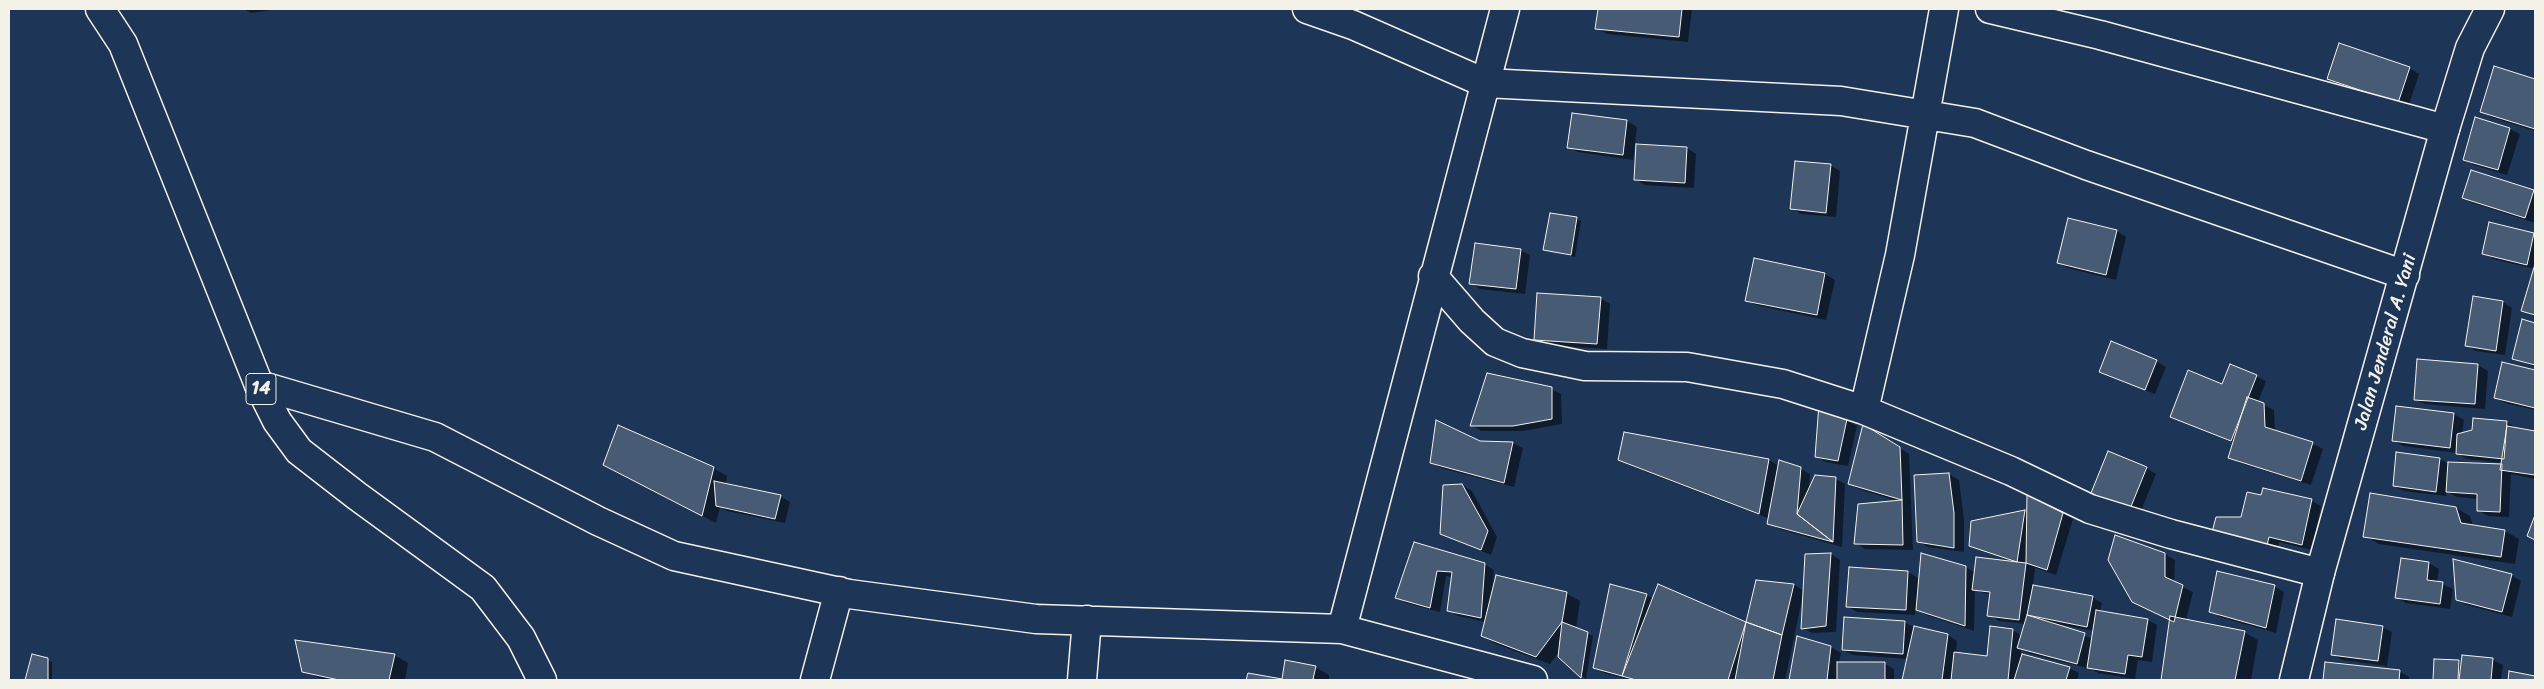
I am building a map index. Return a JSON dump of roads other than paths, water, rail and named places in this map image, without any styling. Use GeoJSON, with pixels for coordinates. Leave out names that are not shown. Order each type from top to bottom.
{"type":"FeatureCollection","features":[{"type":"Feature","properties":{"kind":"main road","name":"14"},"geometry":{"type":"LineString","coordinates":[[100,9],[127,53],[259,385],[277,421],[299,451],[483,588],[522,638],[542,680]]}},
{"type":"Feature","properties":{"kind":"main road"},"geometry":{"type":"LineString","coordinates":[[1306,9],[1353,25],[1485,83],[1841,101],[1975,123],[2086,166],[2405,275]]}},
{"type":"Feature","properties":{"kind":"main road"},"geometry":{"type":"LineString","coordinates":[[1342,628],[1505,9]]}},
{"type":"Feature","properties":{"kind":"main road"},"geometry":{"type":"LineString","coordinates":[[1864,410],[1900,255],[1944,9]]}},
{"type":"Feature","properties":{"kind":"main road"},"geometry":{"type":"LineString","coordinates":[[1990,9],[2100,35],[2445,129]]}},
{"type":"Feature","properties":{"kind":"main road","name":"Jalan Jenderal A. Yani"},"geometry":{"type":"LineString","coordinates":[[2294,680],[2320,573],[2445,129],[2482,11]]}},
{"type":"Feature","properties":{"kind":"main road"},"geometry":{"type":"LineString","coordinates":[[1434,276],[1472,321],[1495,342],[1522,353],[1585,366],[1686,367],[1783,384],[1864,410],[2011,471],[2090,509],[2171,534],[2320,573]]}},
{"type":"Feature","properties":{"kind":"main road"},"geometry":{"type":"LineString","coordinates":[[259,385],[435,437],[598,521],[674,556],[839,591],[1036,619],[1342,628],[1517,678]]}},
{"type":"Feature","properties":{"kind":"main road"},"geometry":{"type":"LineString","coordinates":[[815,680],[839,591]]}},
{"type":"Feature","properties":{"kind":"main road"},"geometry":{"type":"LineString","coordinates":[[1082,680],[1087,620]]}}]}
